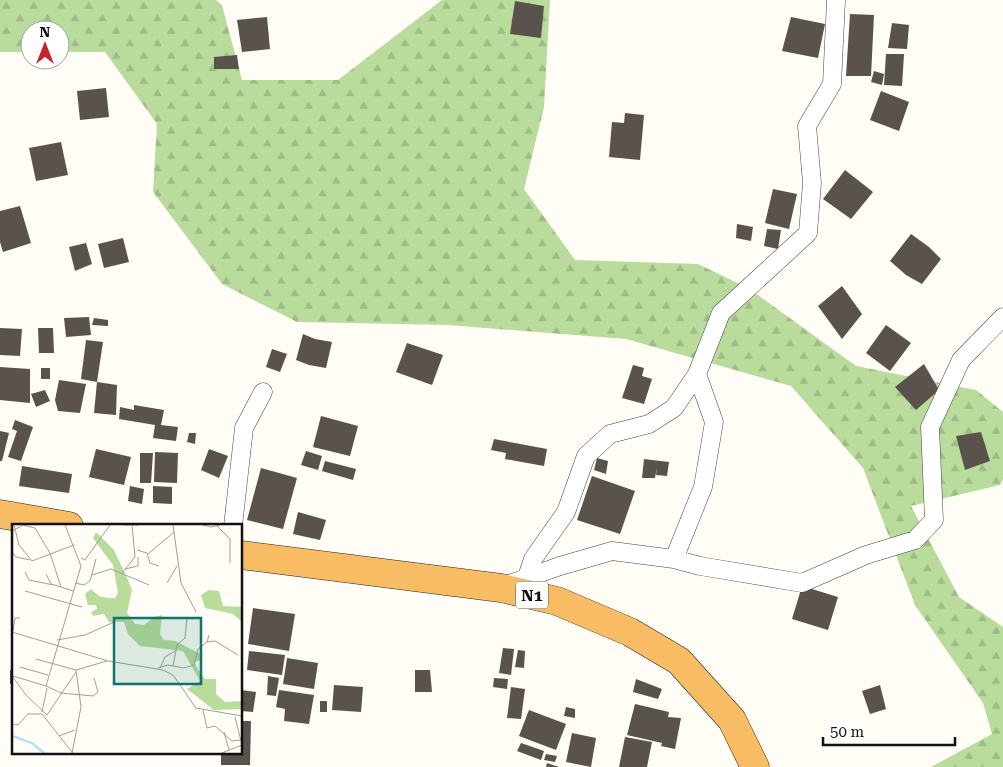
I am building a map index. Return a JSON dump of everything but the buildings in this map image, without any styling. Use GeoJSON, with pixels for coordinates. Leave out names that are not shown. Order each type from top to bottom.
{"type":"FeatureCollection","features":[{"type":"Feature","properties":{"kind":"highway"},"geometry":{"type":"LineString","coordinates":[[0,514],[58,524]]}},
{"type":"Feature","properties":{"kind":"highway","name":"N1"},"geometry":{"type":"LineString","coordinates":[[242,555],[501,588],[557,601],[630,632],[679,661],[732,720],[754,767]]}},
{"type":"Feature","properties":{"kind":"street"},"geometry":{"type":"LineString","coordinates":[[527,577],[533,559],[566,512],[586,456],[610,434],[649,424],[674,408],[697,374],[721,314],[808,233],[812,183],[807,126],[832,84],[836,1]]}},
{"type":"Feature","properties":{"kind":"street"},"geometry":{"type":"LineString","coordinates":[[501,588],[527,577],[612,551],[674,559],[700,566],[802,583],[866,555],[916,540],[934,520],[930,427],[961,360],[1003,317]]}},
{"type":"Feature","properties":{"kind":"street"},"geometry":{"type":"LineString","coordinates":[[674,559],[703,487],[714,422],[697,374]]}},
{"type":"Feature","properties":{"kind":"street"},"geometry":{"type":"LineString","coordinates":[[233,524],[244,428],[263,392]]}},
{"type":"Feature","properties":{"kind":"green space"},"geometry":{"type":"Polygon","coordinates":[[[0,0],[216,0],[222,5],[242,80],[338,80],[442,0],[550,0],[544,107],[524,189],[575,260],[698,264],[748,288],[856,366],[976,390],[1003,412],[1003,479],[1000,485],[911,506],[959,597],[1003,627],[1003,767],[931,767],[992,734],[983,703],[915,605],[863,468],[791,386],[626,339],[448,325],[297,322],[222,284],[153,192],[157,124],[105,52],[70,52],[70,20],[20,20],[20,52],[0,52],[0,0]]]}}]}
